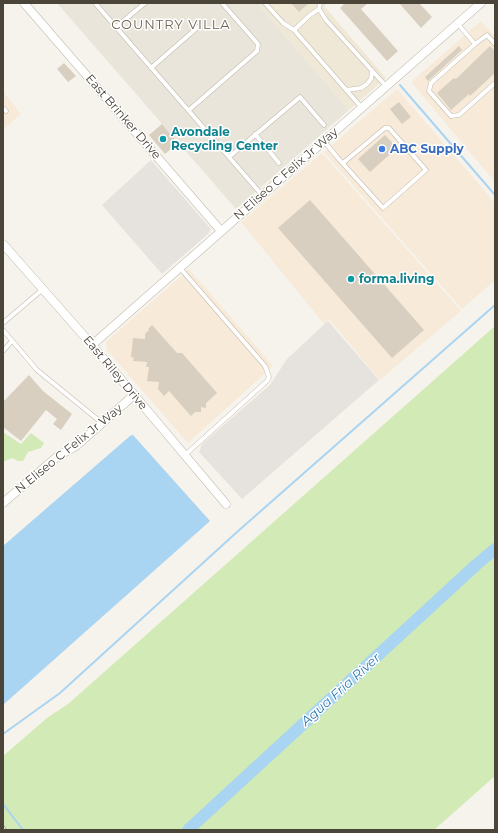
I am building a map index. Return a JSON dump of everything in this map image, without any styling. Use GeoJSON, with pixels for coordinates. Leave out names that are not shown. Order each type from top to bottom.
{"type":"FeatureCollection","features":[{"type":"Feature","properties":{"kind":"street","name":"East Brinker Drive"},"geometry":{"type":"LineString","coordinates":[[24,3],[222,230]]}},
{"type":"Feature","properties":{"kind":"street","name":"N Eliseo C Felix Jr Way"},"geometry":{"type":"LineString","coordinates":[[92,345],[481,3]]}},
{"type":"Feature","properties":{"kind":"street","name":"East Riley Drive"},"geometry":{"type":"LineString","coordinates":[[3,244],[92,345],[226,504]]}},
{"type":"Feature","properties":{"kind":"street","name":"N Eliseo C Felix Jr Way"},"geometry":{"type":"LineString","coordinates":[[3,503],[58,456],[76,446],[134,395]]}},
{"type":"Feature","properties":{"kind":"lane"},"geometry":{"type":"LineString","coordinates":[[95,3],[262,195]]}},
{"type":"Feature","properties":{"kind":"lane"},"geometry":{"type":"LineString","coordinates":[[116,27],[145,3]]}},
{"type":"Feature","properties":{"kind":"lane"},"geometry":{"type":"LineString","coordinates":[[189,110],[257,51],[258,44],[222,3]]}},
{"type":"Feature","properties":{"kind":"lane"},"geometry":{"type":"LineString","coordinates":[[266,3],[284,23],[294,30],[362,108]]}},
{"type":"Feature","properties":{"kind":"lane"},"geometry":{"type":"LineString","coordinates":[[320,3],[319,9],[326,20],[386,86]]}},
{"type":"Feature","properties":{"kind":"lane"},"geometry":{"type":"LineString","coordinates":[[294,30],[319,9]]}},
{"type":"Feature","properties":{"kind":"lane"},"geometry":{"type":"LineString","coordinates":[[458,23],[475,44]]}},
{"type":"Feature","properties":{"kind":"lane"},"geometry":{"type":"LineString","coordinates":[[151,68],[198,27]]}},
{"type":"Feature","properties":{"kind":"lane"},"geometry":{"type":"LineString","coordinates":[[495,44],[487,35],[430,83],[429,90],[451,116],[459,115],[495,83]]}},
{"type":"Feature","properties":{"kind":"lane"},"geometry":{"type":"LineString","coordinates":[[346,90],[361,88],[367,84],[371,79],[372,70]]}},
{"type":"Feature","properties":{"kind":"lane"},"geometry":{"type":"LineString","coordinates":[[229,156],[300,97],[324,125]]}},
{"type":"Feature","properties":{"kind":"lane"},"geometry":{"type":"LineString","coordinates":[[324,141],[343,163],[382,208],[426,170],[389,128],[385,128],[343,163]]}},
{"type":"Feature","properties":{"kind":"lane"},"geometry":{"type":"LineString","coordinates":[[255,134],[279,163]]}},
{"type":"Feature","properties":{"kind":"lane"},"geometry":{"type":"LineString","coordinates":[[180,267],[266,366],[269,377],[267,381],[185,455]]}},
{"type":"Feature","properties":{"kind":"lane"},"geometry":{"type":"LineString","coordinates":[[3,323],[42,289]]}},
{"type":"Feature","properties":{"kind":"lane"},"geometry":{"type":"LineString","coordinates":[[3,330],[37,370],[102,423]]}},
{"type":"Feature","properties":{"kind":"lane"},"geometry":{"type":"LineString","coordinates":[[3,351],[12,341]]}},
{"type":"Feature","properties":{"kind":"shaded area"},"geometry":{"type":"Polygon","coordinates":[[[57,3],[257,3],[349,110],[236,209],[57,3]]]}},
{"type":"Feature","properties":{"kind":"shaded area"},"geometry":{"type":"Polygon","coordinates":[[[257,3],[328,3],[324,6],[386,78],[349,110],[257,3]]]}},
{"type":"Feature","properties":{"kind":"shaded area"},"geometry":{"type":"Polygon","coordinates":[[[481,21],[495,37],[495,182],[411,82],[481,21]]]}},
{"type":"Feature","properties":{"kind":"shaded area"},"geometry":{"type":"Polygon","coordinates":[[[397,89],[495,203],[495,280],[462,309],[324,152],[397,89]]]}},
{"type":"Feature","properties":{"kind":"shaded area"},"geometry":{"type":"Polygon","coordinates":[[[3,92],[21,114],[3,130],[3,92]]]}},
{"type":"Feature","properties":{"kind":"shaded area"},"geometry":{"type":"Polygon","coordinates":[[[322,153],[461,311],[380,380],[329,319],[324,324],[241,222],[322,153]]]}},
{"type":"Feature","properties":{"kind":"shaded area"},"geometry":{"type":"Polygon","coordinates":[[[151,160],[211,229],[208,234],[162,274],[102,205],[151,160]]]}},
{"type":"Feature","properties":{"kind":"shaded area"},"geometry":{"type":"Polygon","coordinates":[[[189,269],[273,366],[188,443],[107,350],[106,342],[189,269]]]}},
{"type":"Feature","properties":{"kind":"shaded area"},"geometry":{"type":"Polygon","coordinates":[[[328,321],[379,380],[242,499],[199,452],[202,444],[270,385],[287,359],[328,321]]]}},
{"type":"Feature","properties":{"kind":"green space"},"geometry":{"type":"Polygon","coordinates":[[[495,326],[495,776],[434,830],[3,830],[3,756],[47,718],[68,704],[495,326]]]}},
{"type":"Feature","properties":{"kind":"green space"},"geometry":{"type":"Polygon","coordinates":[[[3,432],[21,444],[31,433],[44,443],[41,448],[28,452],[23,461],[18,461],[12,458],[3,462],[3,432]]]}},
{"type":"Feature","properties":{"kind":"water"},"geometry":{"type":"Polygon","coordinates":[[[133,435],[210,521],[3,705],[3,546],[133,435]]]}},
{"type":"Feature","properties":{"kind":"building"},"geometry":{"type":"Polygon","coordinates":[[[291,3],[309,3],[299,12],[291,3]]]}},
{"type":"Feature","properties":{"kind":"building"},"geometry":{"type":"Polygon","coordinates":[[[345,3],[368,3],[361,9],[398,51],[387,61],[340,8],[345,3]]]}},
{"type":"Feature","properties":{"kind":"building"},"geometry":{"type":"Polygon","coordinates":[[[399,3],[419,3],[432,17],[421,28],[399,3]]]}},
{"type":"Feature","properties":{"kind":"building"},"geometry":{"type":"Polygon","coordinates":[[[459,46],[462,50],[428,81],[425,77],[459,46]]]}},
{"type":"Feature","properties":{"kind":"building"},"geometry":{"type":"Polygon","coordinates":[[[490,46],[495,51],[495,73],[470,96],[469,94],[451,110],[437,93],[454,78],[456,79],[490,46]]]}},
{"type":"Feature","properties":{"kind":"building"},"geometry":{"type":"Polygon","coordinates":[[[64,63],[76,76],[68,82],[57,69],[64,63]]]}},
{"type":"Feature","properties":{"kind":"building"},"geometry":{"type":"Polygon","coordinates":[[[399,102],[411,117],[402,124],[390,109],[399,102]]]}},
{"type":"Feature","properties":{"kind":"building","name":"Avondale Recycling Center"},"geometry":{"type":"Polygon","coordinates":[[[162,124],[178,143],[165,154],[149,135],[162,124]]]}},
{"type":"Feature","properties":{"kind":"building"},"geometry":{"type":"Polygon","coordinates":[[[385,135],[397,148],[370,172],[358,159],[385,135]]]}},
{"type":"Feature","properties":{"kind":"building","name":"forma.living"},"geometry":{"type":"Polygon","coordinates":[[[310,200],[424,330],[392,358],[278,228],[310,200]]]}},
{"type":"Feature","properties":{"kind":"building"},"geometry":{"type":"Polygon","coordinates":[[[152,325],[177,353],[182,353],[217,393],[206,403],[206,408],[201,407],[201,412],[195,412],[191,416],[169,391],[164,396],[158,389],[159,382],[147,381],[149,367],[146,367],[147,362],[133,361],[134,358],[131,357],[133,338],[145,339],[145,334],[152,325]]]}},
{"type":"Feature","properties":{"kind":"building"},"geometry":{"type":"Polygon","coordinates":[[[29,375],[43,391],[72,414],[61,430],[53,424],[57,419],[46,410],[21,441],[3,427],[3,402],[29,375]]]}},
{"type":"Feature","properties":{"kind":"waterway"},"geometry":{"type":"LineString","coordinates":[[400,85],[495,195]]}},
{"type":"Feature","properties":{"kind":"waterway"},"geometry":{"type":"LineString","coordinates":[[3,734],[60,693],[237,532],[495,305]]}},
{"type":"Feature","properties":{"kind":"waterway","name":"Agua Fria River"},"geometry":{"type":"LineString","coordinates":[[188,830],[495,549]]}},
{"type":"Feature","properties":{"kind":"waterway"},"geometry":{"type":"LineString","coordinates":[[3,804],[23,830]]}},
{"type":"Feature","properties":{"kind":"place","name":"Avondale Recycling Center"},"geometry":{"type":"Point","coordinates":[163,139]}},
{"type":"Feature","properties":{"kind":"place","name":"ABC Supply"},"geometry":{"type":"Point","coordinates":[382,149]}},
{"type":"Feature","properties":{"kind":"place","name":"forma.living"},"geometry":{"type":"Point","coordinates":[351,279]}},
{"type":"Feature","properties":{"kind":"district","name":"COUNTRY VILLA"},"geometry":{"type":"Point","coordinates":[171,25]}}]}
